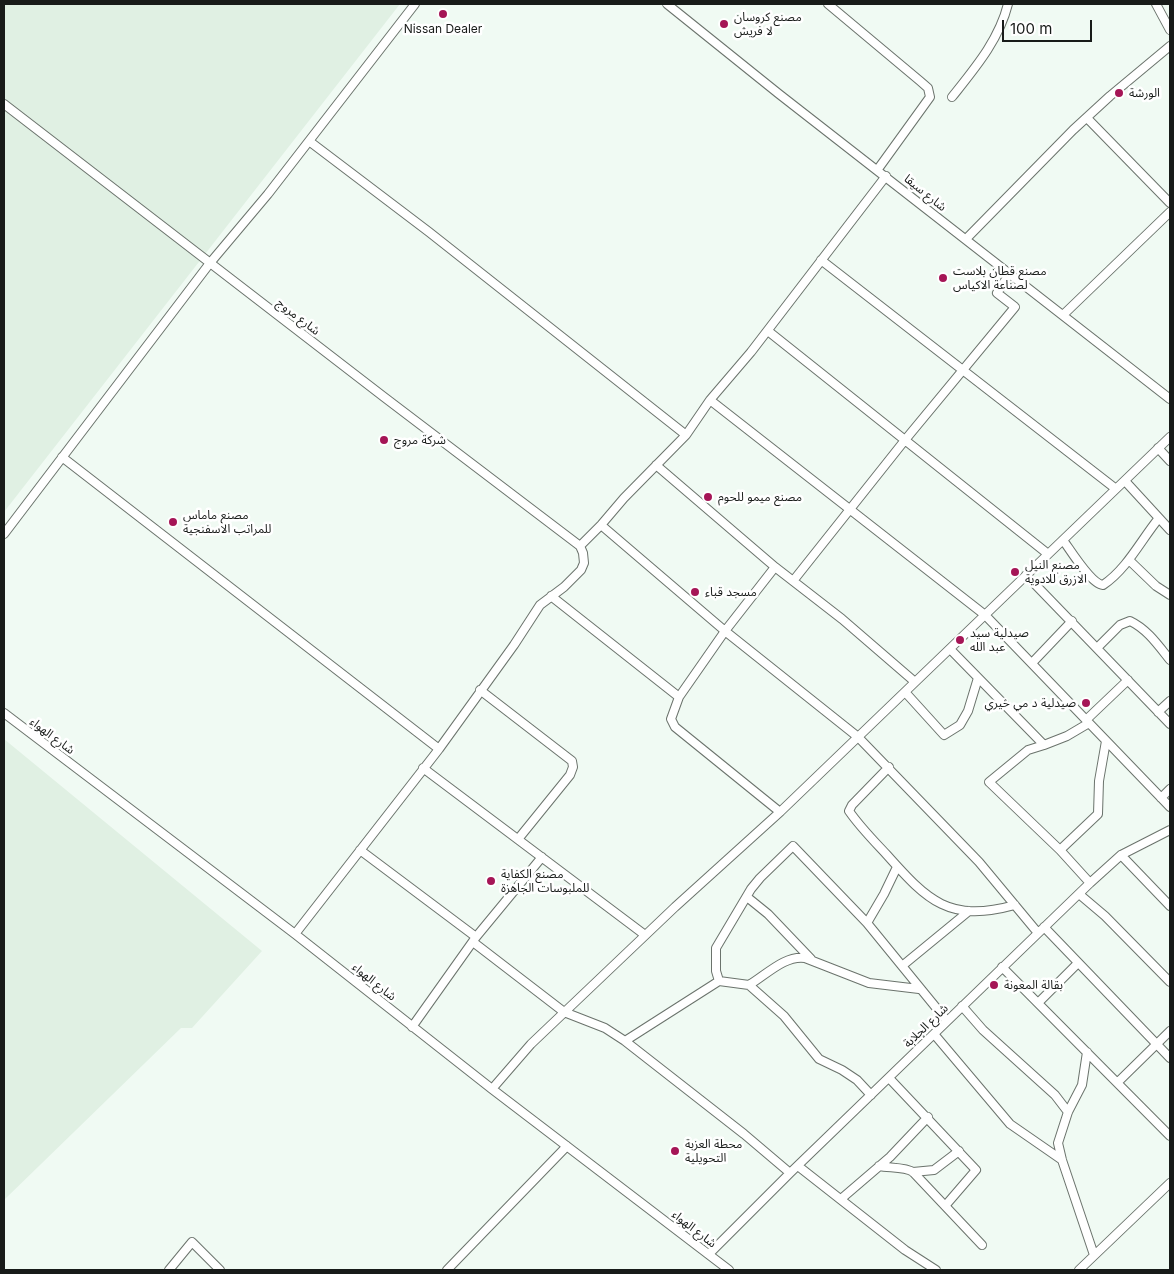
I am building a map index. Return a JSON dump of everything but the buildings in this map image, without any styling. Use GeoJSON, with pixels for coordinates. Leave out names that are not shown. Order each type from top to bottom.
{"type":"FeatureCollection","features":[{"type":"Feature","properties":{"kind":"street"},"geometry":{"type":"LineString","coordinates":[[4,534],[210,263],[268,194],[415,4]]}},
{"type":"Feature","properties":{"kind":"street","name":"شارع سيقا"},"geometry":{"type":"LineString","coordinates":[[667,4],[779,94],[1170,399]]}},
{"type":"Feature","properties":{"kind":"street"},"geometry":{"type":"LineString","coordinates":[[828,4],[928,88],[930,97],[878,170]]}},
{"type":"Feature","properties":{"kind":"street"},"geometry":{"type":"LineString","coordinates":[[952,97],[986,53],[1004,20],[1008,4]]}},
{"type":"Feature","properties":{"kind":"street"},"geometry":{"type":"LineString","coordinates":[[1156,4],[1170,30]]}},
{"type":"Feature","properties":{"kind":"street"},"geometry":{"type":"LineString","coordinates":[[966,239],[1110,96],[1170,46]]}},
{"type":"Feature","properties":{"kind":"street","name":"شارع مروج"},"geometry":{"type":"LineString","coordinates":[[4,104],[580,546]]}},
{"type":"Feature","properties":{"kind":"street"},"geometry":{"type":"LineString","coordinates":[[1087,118],[1170,203]]}},
{"type":"Feature","properties":{"kind":"street"},"geometry":{"type":"LineString","coordinates":[[309,141],[429,232],[686,435]]}},
{"type":"Feature","properties":{"kind":"street"},"geometry":{"type":"LineString","coordinates":[[295,934],[438,748],[514,645],[540,605],[564,587],[581,570],[584,563],[580,546],[686,435],[710,400],[768,331],[886,176]]}},
{"type":"Feature","properties":{"kind":"street"},"geometry":{"type":"LineString","coordinates":[[1064,315],[1170,212]]}},
{"type":"Feature","properties":{"kind":"street"},"geometry":{"type":"LineString","coordinates":[[821,260],[1116,489]]}},
{"type":"Feature","properties":{"kind":"street"},"geometry":{"type":"LineString","coordinates":[[793,581],[905,440],[1015,307],[997,293],[1010,273]]}},
{"type":"Feature","properties":{"kind":"street"},"geometry":{"type":"LineString","coordinates":[[768,331],[1048,554]]}},
{"type":"Feature","properties":{"kind":"street"},"geometry":{"type":"LineString","coordinates":[[710,400],[985,615],[1170,807]]}},
{"type":"Feature","properties":{"kind":"street"},"geometry":{"type":"LineString","coordinates":[[492,1089],[531,1044],[564,1012],[780,812],[1170,437]]}},
{"type":"Feature","properties":{"kind":"street"},"geometry":{"type":"LineString","coordinates":[[1158,448],[1170,461]]}},
{"type":"Feature","properties":{"kind":"street"},"geometry":{"type":"LineString","coordinates":[[62,457],[438,748]]}},
{"type":"Feature","properties":{"kind":"street"},"geometry":{"type":"LineString","coordinates":[[656,466],[775,568],[842,619],[915,682]]}},
{"type":"Feature","properties":{"kind":"street"},"geometry":{"type":"LineString","coordinates":[[1124,481],[1170,530]]}},
{"type":"Feature","properties":{"kind":"street"},"geometry":{"type":"LineString","coordinates":[[1062,540],[1090,575],[1100,585],[1104,585],[1129,560],[1147,532],[1159,518]]}},
{"type":"Feature","properties":{"kind":"street"},"geometry":{"type":"LineString","coordinates":[[601,525],[724,631],[858,737],[979,862],[1014,905],[1078,963],[1170,1058]]}},
{"type":"Feature","properties":{"kind":"street"},"geometry":{"type":"LineString","coordinates":[[1129,560],[1156,586],[1170,595]]}},
{"type":"Feature","properties":{"kind":"street"},"geometry":{"type":"LineString","coordinates":[[775,568],[724,631],[678,697],[671,719],[675,727],[780,812]]}},
{"type":"Feature","properties":{"kind":"street"},"geometry":{"type":"LineString","coordinates":[[1026,575],[1170,724]]}},
{"type":"Feature","properties":{"kind":"street"},"geometry":{"type":"LineString","coordinates":[[550,596],[678,697]]}},
{"type":"Feature","properties":{"kind":"street"},"geometry":{"type":"LineString","coordinates":[[1032,663],[1072,621]]}},
{"type":"Feature","properties":{"kind":"street"},"geometry":{"type":"LineString","coordinates":[[1097,648],[1120,625],[1130,621],[1137,624],[1153,639],[1170,660]]}},
{"type":"Feature","properties":{"kind":"street"},"geometry":{"type":"LineString","coordinates":[[950,649],[1044,745]]}},
{"type":"Feature","properties":{"kind":"street"},"geometry":{"type":"LineString","coordinates":[[905,692],[944,735],[960,725],[968,711],[978,678]]}},
{"type":"Feature","properties":{"kind":"street"},"geometry":{"type":"LineString","coordinates":[[1090,883],[1060,850],[989,782],[1028,750],[1067,736],[1087,721],[1128,680]]}},
{"type":"Feature","properties":{"kind":"street"},"geometry":{"type":"LineString","coordinates":[[480,690],[572,762],[573,766],[570,775],[519,838]]}},
{"type":"Feature","properties":{"kind":"street"},"geometry":{"type":"LineString","coordinates":[[1158,712],[1170,701]]}},
{"type":"Feature","properties":{"kind":"street","name":"شارع الهواء"},"geometry":{"type":"LineString","coordinates":[[4,713],[295,934],[492,1089],[729,1270]]}},
{"type":"Feature","properties":{"kind":"street"},"geometry":{"type":"LineString","coordinates":[[1060,850],[1098,814],[1099,781],[1106,741]]}},
{"type":"Feature","properties":{"kind":"street"},"geometry":{"type":"LineString","coordinates":[[889,767],[852,805],[849,811],[898,866],[929,898],[945,906],[982,912],[1014,905]]}},
{"type":"Feature","properties":{"kind":"street"},"geometry":{"type":"LineString","coordinates":[[423,768],[519,838],[645,935]]}},
{"type":"Feature","properties":{"kind":"street"},"geometry":{"type":"LineString","coordinates":[[1161,798],[1170,789]]}},
{"type":"Feature","properties":{"kind":"street","name":"شارع الجلابة"},"geometry":{"type":"LineString","coordinates":[[709,1254],[1002,967],[1120,855],[1170,830]]}},
{"type":"Feature","properties":{"kind":"street"},"geometry":{"type":"LineString","coordinates":[[719,981],[716,971],[716,948],[760,878],[793,846],[866,923],[947,1021]]}},
{"type":"Feature","properties":{"kind":"street"},"geometry":{"type":"LineString","coordinates":[[360,850],[564,1012],[605,1028],[625,1041],[744,1134],[790,1173]]}},
{"type":"Feature","properties":{"kind":"street"},"geometry":{"type":"LineString","coordinates":[[1120,855],[1170,906]]}},
{"type":"Feature","properties":{"kind":"street"},"geometry":{"type":"LineString","coordinates":[[412,1027],[475,940],[542,857]]}},
{"type":"Feature","properties":{"kind":"street"},"geometry":{"type":"LineString","coordinates":[[866,923],[898,866]]}},
{"type":"Feature","properties":{"kind":"street"},"geometry":{"type":"LineString","coordinates":[[1078,894],[1105,916],[1170,982]]}},
{"type":"Feature","properties":{"kind":"street"},"geometry":{"type":"LineString","coordinates":[[747,896],[778,924],[814,962]]}},
{"type":"Feature","properties":{"kind":"street"},"geometry":{"type":"LineString","coordinates":[[902,966],[969,911]]}},
{"type":"Feature","properties":{"kind":"street"},"geometry":{"type":"LineString","coordinates":[[749,986],[789,959],[797,957],[869,983],[919,989]]}},
{"type":"Feature","properties":{"kind":"street"},"geometry":{"type":"LineString","coordinates":[[1038,1002],[1078,963]]}},
{"type":"Feature","properties":{"kind":"street"},"geometry":{"type":"LineString","coordinates":[[1002,967],[1170,1136]]}},
{"type":"Feature","properties":{"kind":"street"},"geometry":{"type":"LineString","coordinates":[[625,1041],[719,981],[749,986],[784,1016],[819,1059],[857,1080],[871,1095]]}},
{"type":"Feature","properties":{"kind":"street"},"geometry":{"type":"LineString","coordinates":[[962,1006],[983,1030],[1054,1095],[1068,1112]]}},
{"type":"Feature","properties":{"kind":"street"},"geometry":{"type":"LineString","coordinates":[[1118,1082],[1170,1031]]}},
{"type":"Feature","properties":{"kind":"street"},"geometry":{"type":"LineString","coordinates":[[934,1034],[1010,1124],[1062,1160]]}},
{"type":"Feature","properties":{"kind":"street"},"geometry":{"type":"LineString","coordinates":[[1087,1052],[1082,1086],[1068,1112],[1058,1144],[1094,1255]]}},
{"type":"Feature","properties":{"kind":"street"},"geometry":{"type":"LineString","coordinates":[[889,1078],[928,1117],[976,1170],[945,1206]]}},
{"type":"Feature","properties":{"kind":"street"},"geometry":{"type":"LineString","coordinates":[[841,1199],[890,1157],[928,1117]]}},
{"type":"Feature","properties":{"kind":"street"},"geometry":{"type":"LineString","coordinates":[[447,1270],[567,1146]]}},
{"type":"Feature","properties":{"kind":"street"},"geometry":{"type":"LineString","coordinates":[[913,1172],[934,1170],[959,1151]]}},
{"type":"Feature","properties":{"kind":"street"},"geometry":{"type":"LineString","coordinates":[[798,1166],[905,1250],[936,1270]]}},
{"type":"Feature","properties":{"kind":"street"},"geometry":{"type":"LineString","coordinates":[[878,1166],[893,1169],[909,1169],[913,1172],[982,1245]]}},
{"type":"Feature","properties":{"kind":"street"},"geometry":{"type":"LineString","coordinates":[[1079,1270],[1170,1183]]}},
{"type":"Feature","properties":{"kind":"street"},"geometry":{"type":"LineString","coordinates":[[169,1270],[192,1242],[220,1270]]}},
{"type":"Feature","properties":{"kind":"shaded area"},"geometry":{"type":"Polygon","coordinates":[[[4,4],[400,4],[4,512],[4,4]]]}},
{"type":"Feature","properties":{"kind":"shaded area"},"geometry":{"type":"Polygon","coordinates":[[[4,739],[262,951],[192,1028],[181,1028],[4,1200],[4,739]]]}},
{"type":"Feature","properties":{"kind":"place","name":"Nissan Dealer"},"geometry":{"type":"Point","coordinates":[443,14]}},
{"type":"Feature","properties":{"kind":"place","name":"مصنع كروسان لا فريش"},"geometry":{"type":"Point","coordinates":[724,24]}},
{"type":"Feature","properties":{"kind":"place","name":"الورشة"},"geometry":{"type":"Point","coordinates":[1119,93]}},
{"type":"Feature","properties":{"kind":"place","name":"مصنع قطان بلاست لصناعة الاكياس"},"geometry":{"type":"Point","coordinates":[943,278]}},
{"type":"Feature","properties":{"kind":"place","name":"شركة مروج"},"geometry":{"type":"Point","coordinates":[384,440]}},
{"type":"Feature","properties":{"kind":"place","name":"مصنع ميمو للحوم"},"geometry":{"type":"Point","coordinates":[708,497]}},
{"type":"Feature","properties":{"kind":"place","name":"مصنع ماماس للمراتب الاسفنجية"},"geometry":{"type":"Point","coordinates":[173,522]}},
{"type":"Feature","properties":{"kind":"place","name":"مصنع النيل الازرق للادوية"},"geometry":{"type":"Point","coordinates":[1015,572]}},
{"type":"Feature","properties":{"kind":"place","name":"مسجد قباء"},"geometry":{"type":"Point","coordinates":[695,592]}},
{"type":"Feature","properties":{"kind":"place","name":"صيدلية سيد عبد الله"},"geometry":{"type":"Point","coordinates":[960,640]}},
{"type":"Feature","properties":{"kind":"place","name":"صيدلية د مي خيري"},"geometry":{"type":"Point","coordinates":[1086,703]}},
{"type":"Feature","properties":{"kind":"place","name":"مصنع الكفاية للملبوسات الجاهزة"},"geometry":{"type":"Point","coordinates":[491,881]}},
{"type":"Feature","properties":{"kind":"place","name":"بقالة المعونة"},"geometry":{"type":"Point","coordinates":[994,985]}},
{"type":"Feature","properties":{"kind":"place","name":"محطة العزبة التحويلية"},"geometry":{"type":"Point","coordinates":[675,1151]}}]}
